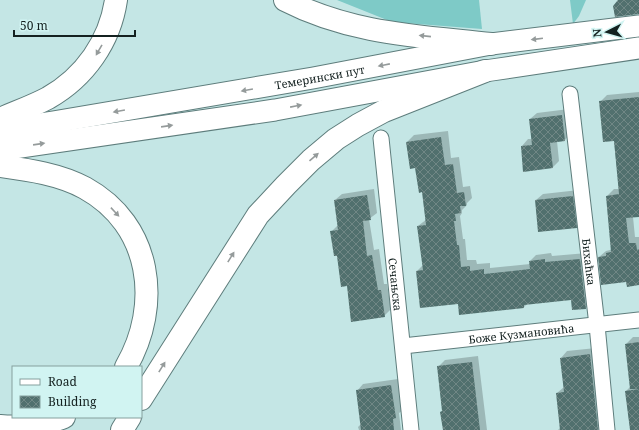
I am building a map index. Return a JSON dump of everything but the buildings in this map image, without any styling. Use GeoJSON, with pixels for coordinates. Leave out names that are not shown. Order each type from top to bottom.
{"type":"FeatureCollection","features":[{"type":"Feature","properties":{"kind":"main road"},"geometry":{"type":"LineString","coordinates":[[0,119],[49,97],[75,78],[96,54],[103,42],[114,12],[116,0]]}},
{"type":"Feature","properties":{"kind":"main road"},"geometry":{"type":"LineString","coordinates":[[285,0],[300,8],[324,17],[372,30],[491,44]]}},
{"type":"Feature","properties":{"kind":"main road","name":"Темерински пут"},"geometry":{"type":"LineString","coordinates":[[0,130],[69,120],[313,78],[491,44],[639,26]]}},
{"type":"Feature","properties":{"kind":"main road"},"geometry":{"type":"LineString","coordinates":[[0,150],[275,110],[485,70],[639,48]]}},
{"type":"Feature","properties":{"kind":"main road"},"geometry":{"type":"LineString","coordinates":[[142,398],[258,214],[311,160],[336,139],[384,111],[485,70]]}},
{"type":"Feature","properties":{"kind":"main road"},"geometry":{"type":"LineString","coordinates":[[0,166],[39,172],[85,188],[104,201],[120,217],[127,228],[134,240],[144,267],[147,295],[142,332],[126,366]]}},
{"type":"Feature","properties":{"kind":"main road"},"geometry":{"type":"LineString","coordinates":[[0,426],[12,427],[34,425],[61,418]]}},
{"type":"Feature","properties":{"kind":"main road"},"geometry":{"type":"LineString","coordinates":[[122,430],[129,418]]}},
{"type":"Feature","properties":{"kind":"street","name":"Бихаћка"},"geometry":{"type":"LineString","coordinates":[[570,94],[597,324],[607,430]]}},
{"type":"Feature","properties":{"kind":"street","name":"Сечањска"},"geometry":{"type":"LineString","coordinates":[[381,138],[411,430]]}},
{"type":"Feature","properties":{"kind":"street","name":"Боже Кузмановића"},"geometry":{"type":"LineString","coordinates":[[403,346],[639,320]]}},
{"type":"Feature","properties":{"kind":"shaded area"},"geometry":{"type":"Polygon","coordinates":[[[337,0],[479,0],[482,29],[392,22],[337,0]]]}},
{"type":"Feature","properties":{"kind":"shaded area"},"geometry":{"type":"Polygon","coordinates":[[[570,0],[586,0],[579,16],[573,24],[570,0]]]}}]}
